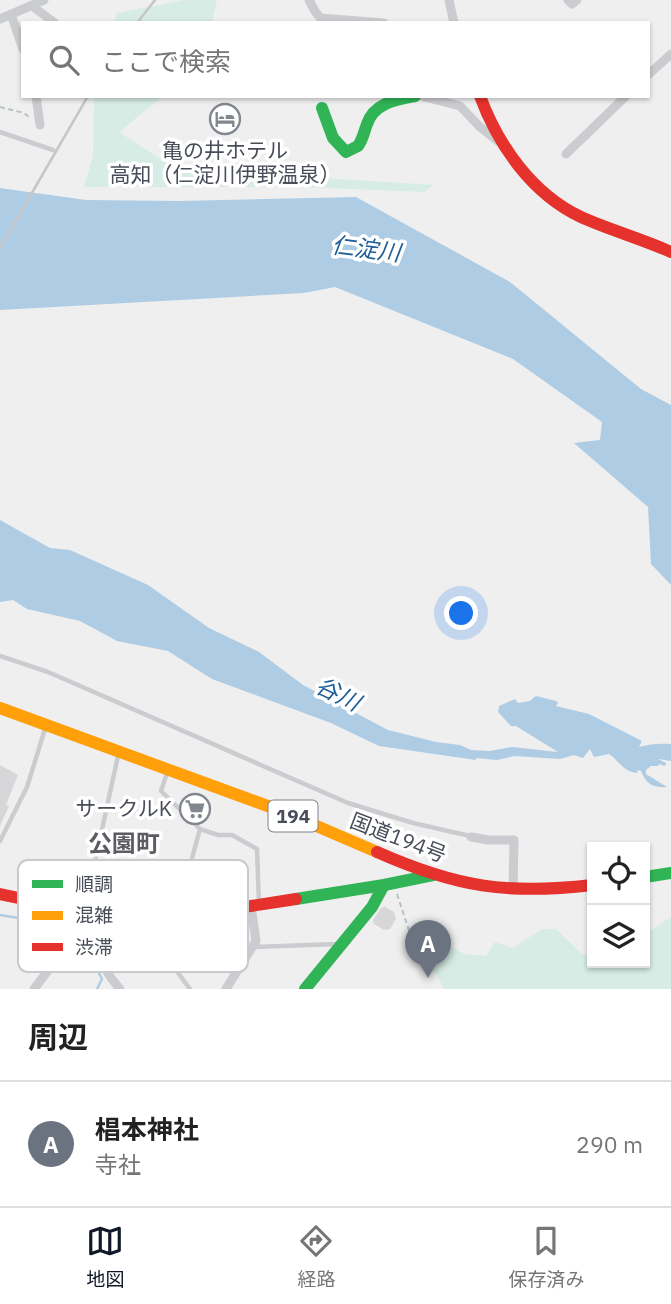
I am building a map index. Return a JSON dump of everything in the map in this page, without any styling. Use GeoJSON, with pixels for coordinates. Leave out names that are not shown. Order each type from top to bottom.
{"type":"FeatureCollection","features":[{"type":"Feature","properties":{"kind":"main road"},"geometry":{"type":"LineString","coordinates":[[322,108],[332,135],[338,146],[346,152],[355,150],[363,142],[373,113],[386,103],[407,98]]}},
{"type":"Feature","properties":{"kind":"main road"},"geometry":{"type":"LineString","coordinates":[[481,98],[504,146],[527,175],[565,208],[671,252]]}},
{"type":"Feature","properties":{"kind":"main road","name":"国道194号"},"geometry":{"type":"LineString","coordinates":[[0,708],[287,813],[437,875],[513,890],[555,890],[587,886]]}},
{"type":"Feature","properties":{"kind":"main road"},"geometry":{"type":"LineString","coordinates":[[650,876],[671,873]]}},
{"type":"Feature","properties":{"kind":"main road"},"geometry":{"type":"LineString","coordinates":[[248,907],[437,875]]}},
{"type":"Feature","properties":{"kind":"main road"},"geometry":{"type":"LineString","coordinates":[[305,989],[389,884]]}},
{"type":"Feature","properties":{"kind":"main road"},"geometry":{"type":"LineString","coordinates":[[0,894],[18,898]]}},
{"type":"Feature","properties":{"kind":"street"},"geometry":{"type":"LineString","coordinates":[[0,19],[44,0]]}},
{"type":"Feature","properties":{"kind":"street"},"geometry":{"type":"LineString","coordinates":[[309,0],[321,18],[359,21]]}},
{"type":"Feature","properties":{"kind":"street"},"geometry":{"type":"LineString","coordinates":[[449,0],[454,21]]}},
{"type":"Feature","properties":{"kind":"street"},"geometry":{"type":"LineString","coordinates":[[568,0],[572,5],[577,0]]}},
{"type":"Feature","properties":{"kind":"street"},"geometry":{"type":"LineString","coordinates":[[32,6],[52,21]]}},
{"type":"Feature","properties":{"kind":"street"},"geometry":{"type":"LineString","coordinates":[[11,14],[21,43]]}},
{"type":"Feature","properties":{"kind":"street"},"geometry":{"type":"LineString","coordinates":[[650,73],[671,54]]}},
{"type":"Feature","properties":{"kind":"street"},"geometry":{"type":"LineString","coordinates":[[36,98],[40,125]]}},
{"type":"Feature","properties":{"kind":"street"},"geometry":{"type":"LineString","coordinates":[[430,98],[460,106],[504,146]]}},
{"type":"Feature","properties":{"kind":"street"},"geometry":{"type":"LineString","coordinates":[[566,154],[624,98]]}},
{"type":"Feature","properties":{"kind":"street"},"geometry":{"type":"LineString","coordinates":[[471,836],[488,840],[514,840],[513,890]]}},
{"type":"Feature","properties":{"kind":"street"},"geometry":{"type":"LineString","coordinates":[[248,953],[256,941],[255,906]]}},
{"type":"Feature","properties":{"kind":"street"},"geometry":{"type":"LineString","coordinates":[[34,989],[48,972]]}},
{"type":"Feature","properties":{"kind":"street"},"geometry":{"type":"LineString","coordinates":[[108,972],[120,989]]}},
{"type":"Feature","properties":{"kind":"street"},"geometry":{"type":"LineString","coordinates":[[226,989],[237,972]]}},
{"type":"Feature","properties":{"kind":"lane"},"geometry":{"type":"LineString","coordinates":[[0,132],[52,149]]}},
{"type":"Feature","properties":{"kind":"lane"},"geometry":{"type":"LineString","coordinates":[[0,656],[48,672],[348,803],[413,824],[471,836]]}},
{"type":"Feature","properties":{"kind":"lane"},"geometry":{"type":"LineString","coordinates":[[0,841],[27,787],[46,725]]}},
{"type":"Feature","properties":{"kind":"lane"},"geometry":{"type":"LineString","coordinates":[[95,860],[119,751]]}},
{"type":"Feature","properties":{"kind":"lane"},"geometry":{"type":"LineString","coordinates":[[169,769],[162,791],[200,829],[218,835],[232,835],[257,849],[255,906]]}},
{"type":"Feature","properties":{"kind":"lane"},"geometry":{"type":"LineString","coordinates":[[191,860],[200,829]]}},
{"type":"Feature","properties":{"kind":"lane"},"geometry":{"type":"LineString","coordinates":[[252,947],[342,944]]}},
{"type":"Feature","properties":{"kind":"lane"},"geometry":{"type":"LineString","coordinates":[[177,972],[190,989]]}},
{"type":"Feature","properties":{"kind":"path"},"geometry":{"type":"LineString","coordinates":[[0,107],[24,113],[40,125]]}},
{"type":"Feature","properties":{"kind":"path"},"geometry":{"type":"LineString","coordinates":[[389,884],[418,958]]}},
{"type":"Feature","properties":{"kind":"green space"},"geometry":{"type":"Polygon","coordinates":[[[185,0],[217,0],[212,21],[115,21],[117,13],[185,0]]]}},
{"type":"Feature","properties":{"kind":"green space"},"geometry":{"type":"Polygon","coordinates":[[[94,98],[161,98],[119,132],[176,169],[433,185],[424,192],[300,187],[84,187],[93,156],[94,98]]]}},
{"type":"Feature","properties":{"kind":"green space"},"geometry":{"type":"Polygon","coordinates":[[[671,917],[671,989],[444,989],[437,975],[423,964],[424,942],[444,943],[464,954],[486,956],[495,942],[512,948],[542,929],[556,929],[582,954],[587,956],[587,968],[650,968],[650,931],[671,917]]]}},
{"type":"Feature","properties":{"kind":"water","name":"仁淀川"},"geometry":{"type":"Polygon","coordinates":[[[0,188],[86,200],[356,197],[510,282],[641,389],[671,405],[671,585],[651,564],[648,507],[574,443],[600,440],[602,422],[513,359],[335,287],[304,293],[0,310],[0,188]]]}},
{"type":"Feature","properties":{"kind":"water"},"geometry":{"type":"Polygon","coordinates":[[[0,520],[50,548],[70,550],[148,585],[209,628],[259,652],[303,685],[388,730],[460,745],[471,750],[490,751],[512,747],[558,752],[516,726],[511,726],[498,712],[499,706],[515,699],[518,703],[530,701],[536,696],[556,701],[556,706],[589,714],[642,741],[639,747],[671,744],[671,761],[658,759],[666,763],[665,766],[659,764],[646,770],[646,774],[667,787],[651,784],[641,771],[629,771],[609,754],[594,757],[590,749],[583,758],[574,755],[560,759],[514,756],[497,760],[476,760],[379,746],[331,723],[212,679],[168,651],[117,641],[80,621],[27,609],[13,600],[0,602],[0,520]]]}},
{"type":"Feature","properties":{"kind":"building"},"geometry":{"type":"Polygon","coordinates":[[[0,765],[18,775],[0,826],[0,765]]]}},
{"type":"Feature","properties":{"kind":"building"},"geometry":{"type":"Polygon","coordinates":[[[385,907],[394,912],[396,919],[390,929],[384,930],[374,924],[373,920],[381,908],[385,907]]]}},
{"type":"Feature","properties":{"kind":"waterway"},"geometry":{"type":"LineString","coordinates":[[0,915],[18,918]]}},
{"type":"Feature","properties":{"kind":"waterway"},"geometry":{"type":"LineString","coordinates":[[97,989],[102,979],[98,972]]}},
{"type":"Feature","properties":{"kind":"railway"},"geometry":{"type":"LineString","coordinates":[[139,21],[155,0]]}},
{"type":"Feature","properties":{"kind":"railway"},"geometry":{"type":"LineString","coordinates":[[0,248],[87,98]]}},
{"type":"Feature","properties":{"kind":"traffic: fast"},"geometry":{"type":"LineString","coordinates":[[322,108],[333,138],[346,152],[358,146],[375,111],[393,101],[406,98]]}},
{"type":"Feature","properties":{"kind":"traffic: fast"},"geometry":{"type":"LineString","coordinates":[[650,876],[671,873]]}},
{"type":"Feature","properties":{"kind":"traffic: fast"},"geometry":{"type":"LineString","coordinates":[[305,989],[372,907],[384,885],[433,875]]}},
{"type":"Feature","properties":{"kind":"traffic: fast"},"geometry":{"type":"LineString","coordinates":[[296,899],[384,885]]}},
{"type":"Feature","properties":{"kind":"traffic: slow"},"geometry":{"type":"LineString","coordinates":[[0,708],[284,812],[377,852]]}},
{"type":"Feature","properties":{"kind":"traffic: jam"},"geometry":{"type":"LineString","coordinates":[[481,98],[507,150],[532,182],[547,195],[581,217],[671,252]]}},
{"type":"Feature","properties":{"kind":"traffic: jam"},"geometry":{"type":"LineString","coordinates":[[377,852],[432,873],[482,885],[534,889],[587,886]]}},
{"type":"Feature","properties":{"kind":"traffic: jam"},"geometry":{"type":"LineString","coordinates":[[0,894],[18,898]]}},
{"type":"Feature","properties":{"kind":"traffic: jam"},"geometry":{"type":"LineString","coordinates":[[248,906],[296,899]]}},
{"type":"Feature","properties":{"kind":"place","name":"亀の井ホテル 高知（仁淀川伊野温泉）"},"geometry":{"type":"Point","coordinates":[225,119]}},
{"type":"Feature","properties":{"kind":"place","name":"サークルK"},"geometry":{"type":"Point","coordinates":[195,809]}},
{"type":"Feature","properties":{"kind":"place","name":"椙本神社"},"geometry":{"type":"Point","coordinates":[428,978]}},
{"type":"Feature","properties":{"kind":"district","name":"公園町"},"geometry":{"type":"Point","coordinates":[124,844]}},
{"type":"Feature","properties":{"kind":"water label","name":"谷川"},"geometry":{"type":"Point","coordinates":[338,694]}}]}
